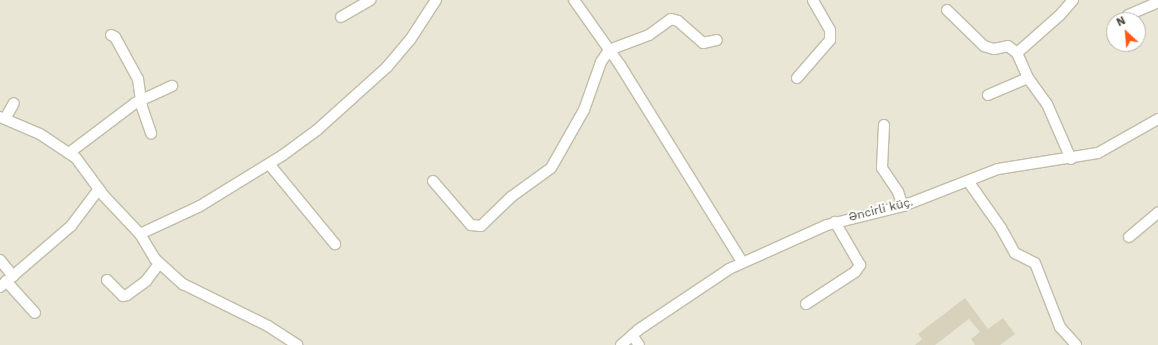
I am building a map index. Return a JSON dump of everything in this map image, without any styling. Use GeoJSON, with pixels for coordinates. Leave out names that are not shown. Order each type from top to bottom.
{"type":"FeatureCollection","features":[{"type":"Feature","properties":{"kind":"street"},"geometry":{"type":"LineString","coordinates":[[341,17],[371,0]]}},
{"type":"Feature","properties":{"kind":"street"},"geometry":{"type":"LineString","coordinates":[[140,234],[200,206],[269,164],[317,130],[387,68],[410,40],[436,0]]}},
{"type":"Feature","properties":{"kind":"street"},"geometry":{"type":"LineString","coordinates":[[574,0],[609,50],[742,262]]}},
{"type":"Feature","properties":{"kind":"street"},"geometry":{"type":"LineString","coordinates":[[797,78],[830,40],[830,30],[813,0]]}},
{"type":"Feature","properties":{"kind":"street"},"geometry":{"type":"LineString","coordinates":[[1017,53],[1060,15],[1073,0]]}},
{"type":"Feature","properties":{"kind":"street"},"geometry":{"type":"LineString","coordinates":[[1135,12],[1158,2]]}},
{"type":"Feature","properties":{"kind":"street"},"geometry":{"type":"LineString","coordinates":[[947,10],[984,46],[994,49],[1008,46],[1017,53],[1028,78],[1047,104],[1071,159]]}},
{"type":"Feature","properties":{"kind":"street"},"geometry":{"type":"LineString","coordinates":[[434,181],[471,226],[481,226],[511,197],[537,181],[551,168],[584,110],[601,62],[609,50],[650,35],[671,19],[678,20],[703,44],[717,40]]}},
{"type":"Feature","properties":{"kind":"street"},"geometry":{"type":"LineString","coordinates":[[111,35],[115,37],[138,79],[142,107],[151,133]]}},
{"type":"Feature","properties":{"kind":"street"},"geometry":{"type":"LineString","coordinates":[[988,95],[1028,78]]}},
{"type":"Feature","properties":{"kind":"street"},"geometry":{"type":"LineString","coordinates":[[69,153],[142,99],[172,86]]}},
{"type":"Feature","properties":{"kind":"street"},"geometry":{"type":"LineString","coordinates":[[14,103],[3,118],[40,134],[69,153],[88,172],[99,189],[140,234],[159,264],[190,288],[268,326],[297,345]]}},
{"type":"Feature","properties":{"kind":"street","name":"Əncirli küç."},"geometry":{"type":"LineString","coordinates":[[621,345],[632,335],[742,262],[835,222],[903,206],[998,169],[1071,159],[1104,151],[1158,119]]}},
{"type":"Feature","properties":{"kind":"street"},"geometry":{"type":"LineString","coordinates":[[884,125],[882,168],[898,192],[903,206]]}},
{"type":"Feature","properties":{"kind":"street"},"geometry":{"type":"LineString","coordinates":[[269,164],[335,244]]}},
{"type":"Feature","properties":{"kind":"street"},"geometry":{"type":"LineString","coordinates":[[968,181],[1001,228],[1015,253],[1035,263],[1060,328],[1076,345]]}},
{"type":"Feature","properties":{"kind":"street"},"geometry":{"type":"LineString","coordinates":[[6,281],[71,226],[99,189]]}},
{"type":"Feature","properties":{"kind":"street"},"geometry":{"type":"LineString","coordinates":[[1129,237],[1158,212]]}},
{"type":"Feature","properties":{"kind":"street"},"geometry":{"type":"LineString","coordinates":[[806,304],[855,272],[860,265],[835,222]]}},
{"type":"Feature","properties":{"kind":"street"},"geometry":{"type":"LineString","coordinates":[[0,260],[6,281],[35,313]]}},
{"type":"Feature","properties":{"kind":"street"},"geometry":{"type":"LineString","coordinates":[[107,280],[123,296],[127,295],[146,281],[159,264]]}},
{"type":"Feature","properties":{"kind":"street"},"geometry":{"type":"LineString","coordinates":[[632,335],[639,345]]}},
{"type":"Feature","properties":{"kind":"shaded area"},"geometry":{"type":"Polygon","coordinates":[[[0,0],[1158,0],[1158,345],[0,345],[0,0]]]}},
{"type":"Feature","properties":{"kind":"building"},"geometry":{"type":"Polygon","coordinates":[[[965,298],[988,329],[1003,318],[1015,334],[1000,345],[975,345],[971,339],[980,332],[969,319],[935,345],[915,345],[922,339],[918,334],[965,298]]]}}]}
